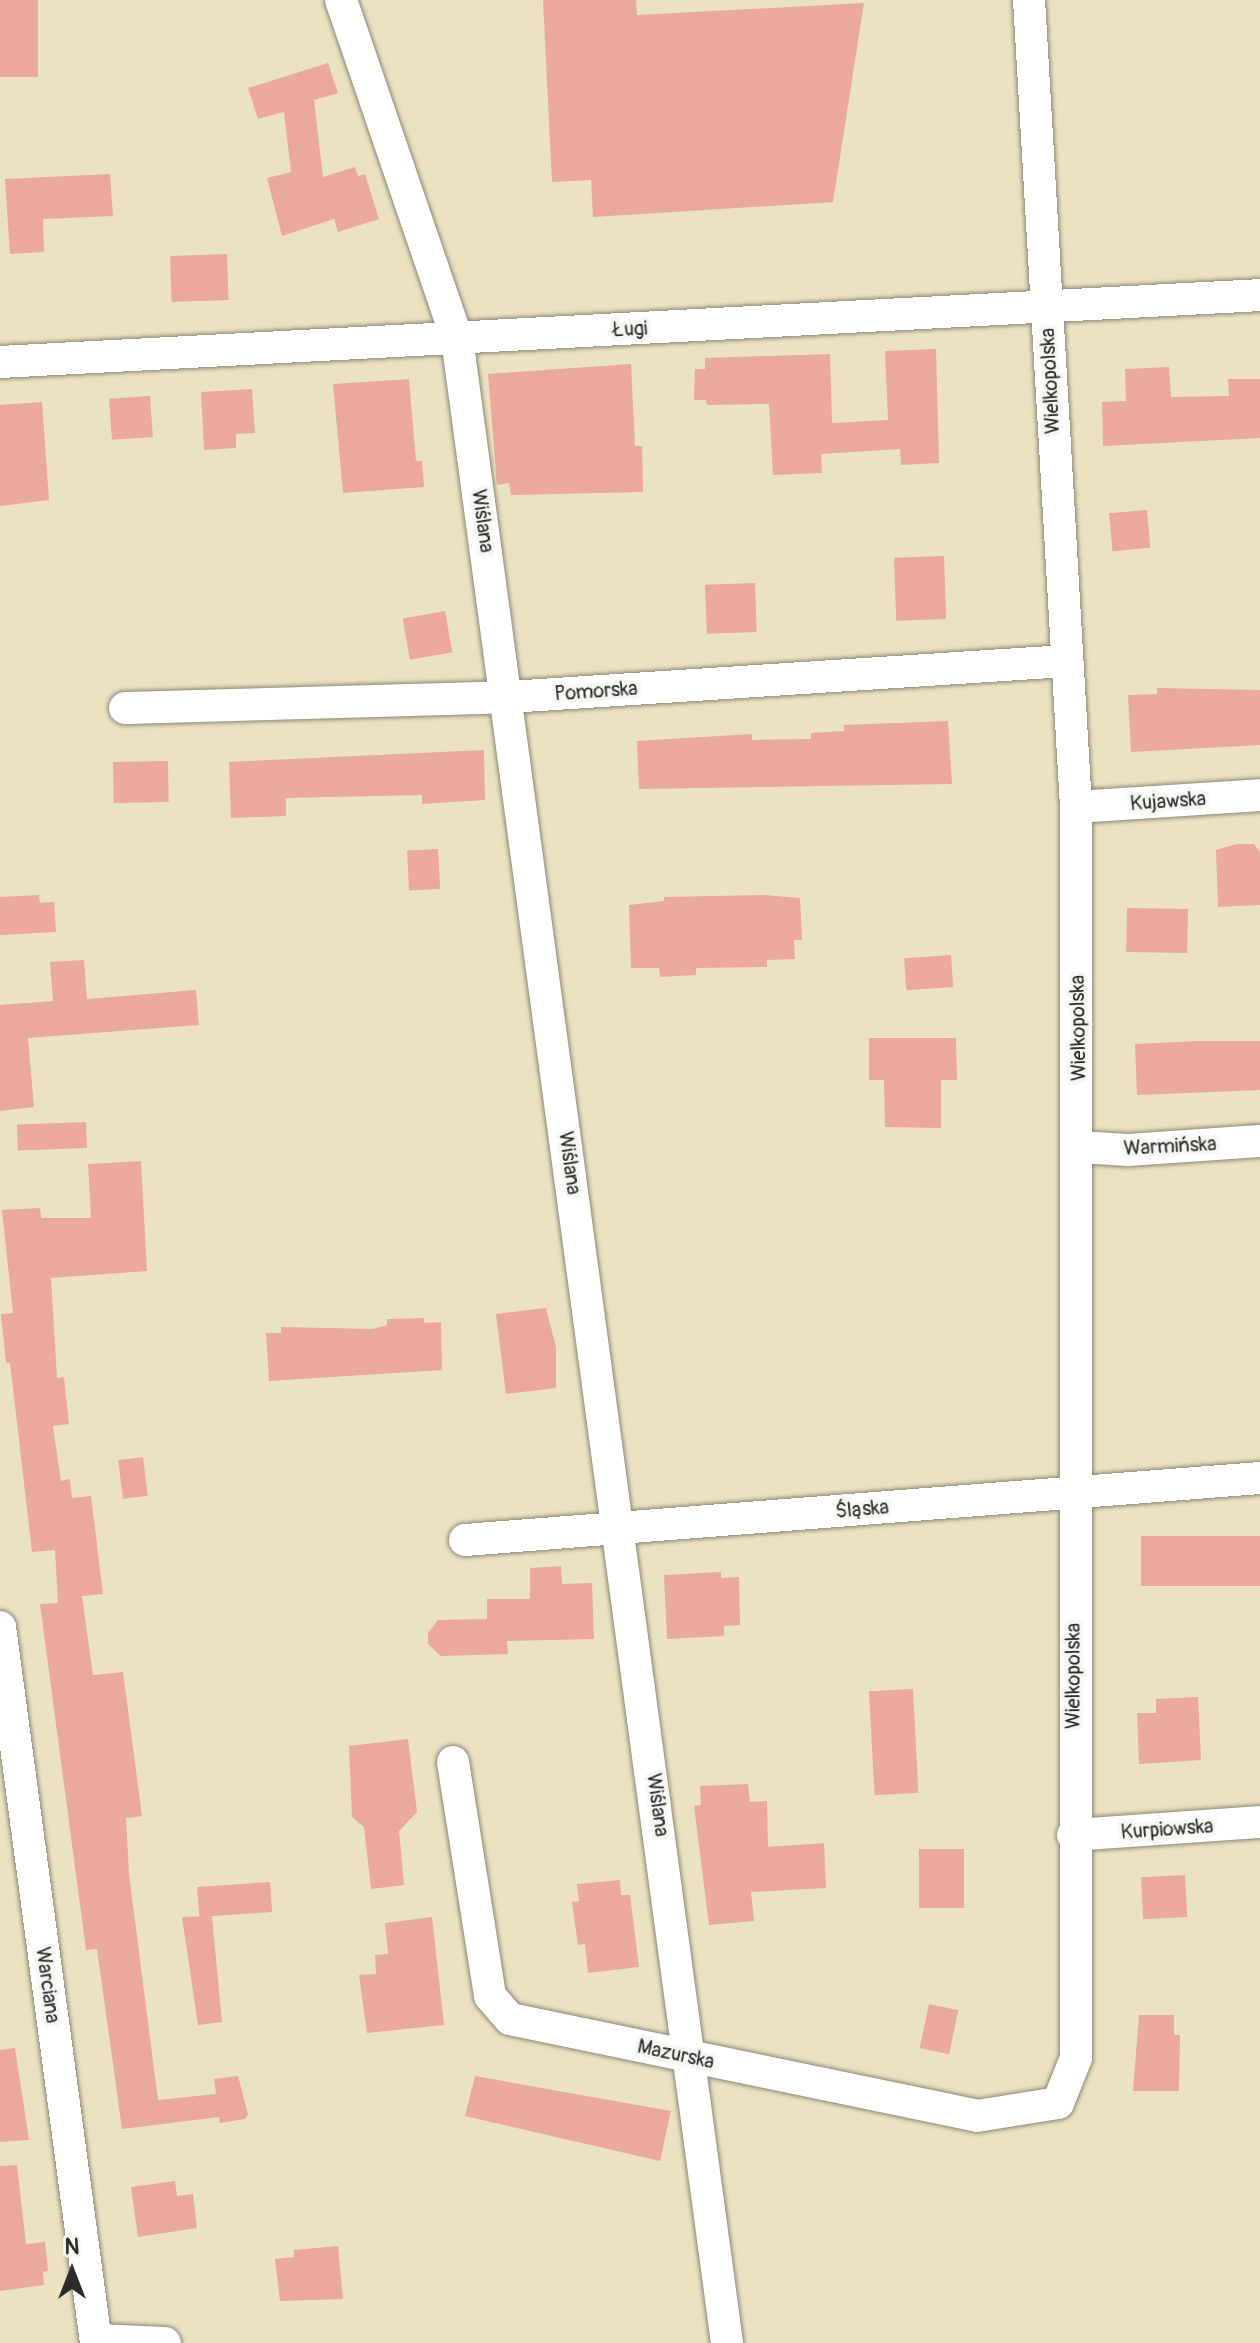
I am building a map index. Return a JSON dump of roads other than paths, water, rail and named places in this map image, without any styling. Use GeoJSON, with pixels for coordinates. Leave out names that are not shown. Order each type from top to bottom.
{"type":"FeatureCollection","features":[{"type":"Feature","properties":{"kind":"street","name":"Wiślana"},"geometry":{"type":"LineString","coordinates":[[341,0],[457,338],[509,697],[692,2057],[727,2343]]}},
{"type":"Feature","properties":{"kind":"street","name":"Wielkopolska"},"geometry":{"type":"LineString","coordinates":[[1029,0],[1076,807],[1079,1147],[1073,1490],[1076,2058]]}},
{"type":"Feature","properties":{"kind":"street","name":"Ługi"},"geometry":{"type":"LineString","coordinates":[[0,362],[1260,295]]}},
{"type":"Feature","properties":{"kind":"street","name":"Pomorska"},"geometry":{"type":"LineString","coordinates":[[125,708],[509,697],[1066,661]]}},
{"type":"Feature","properties":{"kind":"street","name":"Kujawska"},"geometry":{"type":"LineString","coordinates":[[1076,807],[1260,795]]}},
{"type":"Feature","properties":{"kind":"street","name":"Warmińska"},"geometry":{"type":"LineString","coordinates":[[1079,1147],[1128,1150],[1260,1141]]}},
{"type":"Feature","properties":{"kind":"street","name":"Śląska"},"geometry":{"type":"LineString","coordinates":[[465,1540],[1073,1490],[1260,1478]]}},
{"type":"Feature","properties":{"kind":"street","name":"Warciana"},"geometry":{"type":"LineString","coordinates":[[0,1627],[10,1785],[96,2342]]}},
{"type":"Feature","properties":{"kind":"street","name":"Mazurska"},"geometry":{"type":"LineString","coordinates":[[453,1762],[490,1996],[510,2019],[977,2116],[1058,2103],[1076,2058]]}},
{"type":"Feature","properties":{"kind":"street","name":"Kurpiowska"},"geometry":{"type":"LineString","coordinates":[[1073,1835],[1260,1822]]}},
{"type":"Feature","properties":{"kind":"street"},"geometry":{"type":"LineString","coordinates":[[96,2342],[165,2343]]}}]}
